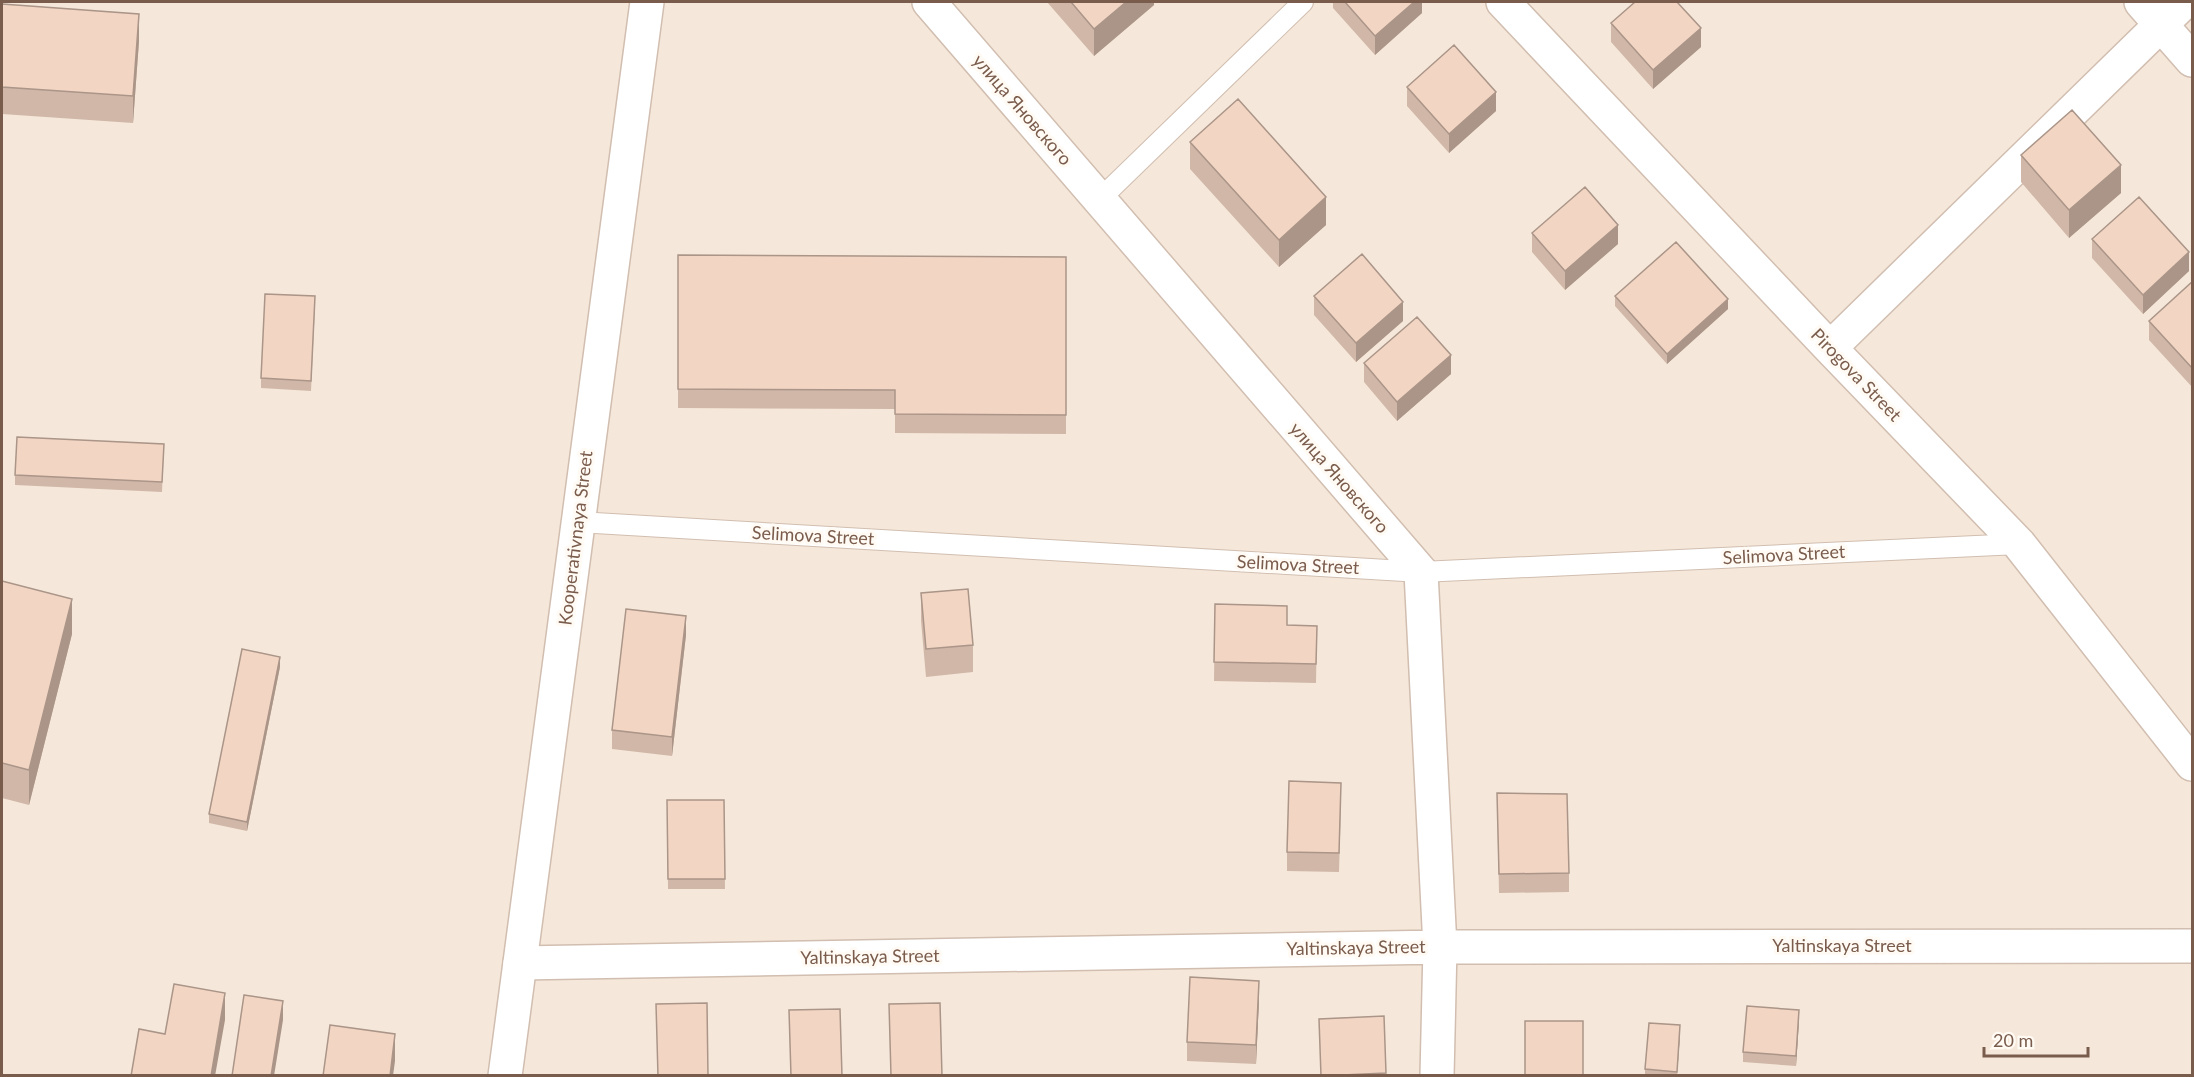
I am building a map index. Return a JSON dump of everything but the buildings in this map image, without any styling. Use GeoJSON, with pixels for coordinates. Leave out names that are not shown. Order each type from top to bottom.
{"type":"FeatureCollection","features":[{"type":"Feature","properties":{"kind":"street","name":"Kooperativnaya Street"},"geometry":{"type":"LineString","coordinates":[[505,1076],[647,2]]}},
{"type":"Feature","properties":{"kind":"street","name":"улица Яновского"},"geometry":{"type":"LineString","coordinates":[[928,2],[1421,572]]}},
{"type":"Feature","properties":{"kind":"street","name":"Pirogova Street"},"geometry":{"type":"LineString","coordinates":[[1503,2],[2019,544],[2193,764]]}},
{"type":"Feature","properties":{"kind":"street"},"geometry":{"type":"LineString","coordinates":[[1830,348],[2151,13],[2184,2]]}},
{"type":"Feature","properties":{"kind":"street"},"geometry":{"type":"LineString","coordinates":[[2151,13],[2193,60]]}},
{"type":"Feature","properties":{"kind":"street"},"geometry":{"type":"LineString","coordinates":[[1421,572],[1440,947],[1437,1076]]}},
{"type":"Feature","properties":{"kind":"street","name":"Yaltinskaya Street"},"geometry":{"type":"LineString","coordinates":[[520,963],[1440,947],[2193,946]]}},
{"type":"Feature","properties":{"kind":"lane"},"geometry":{"type":"LineString","coordinates":[[1100,200],[1303,2]]}},
{"type":"Feature","properties":{"kind":"lane","name":"Selimova Street"},"geometry":{"type":"LineString","coordinates":[[578,522],[1421,572],[2019,544]]}},
{"type":"Feature","properties":{"kind":"shaded area"},"geometry":{"type":"Polygon","coordinates":[[[2,2],[2192,2],[2192,1075],[2,1075],[2,2]]]}}]}
